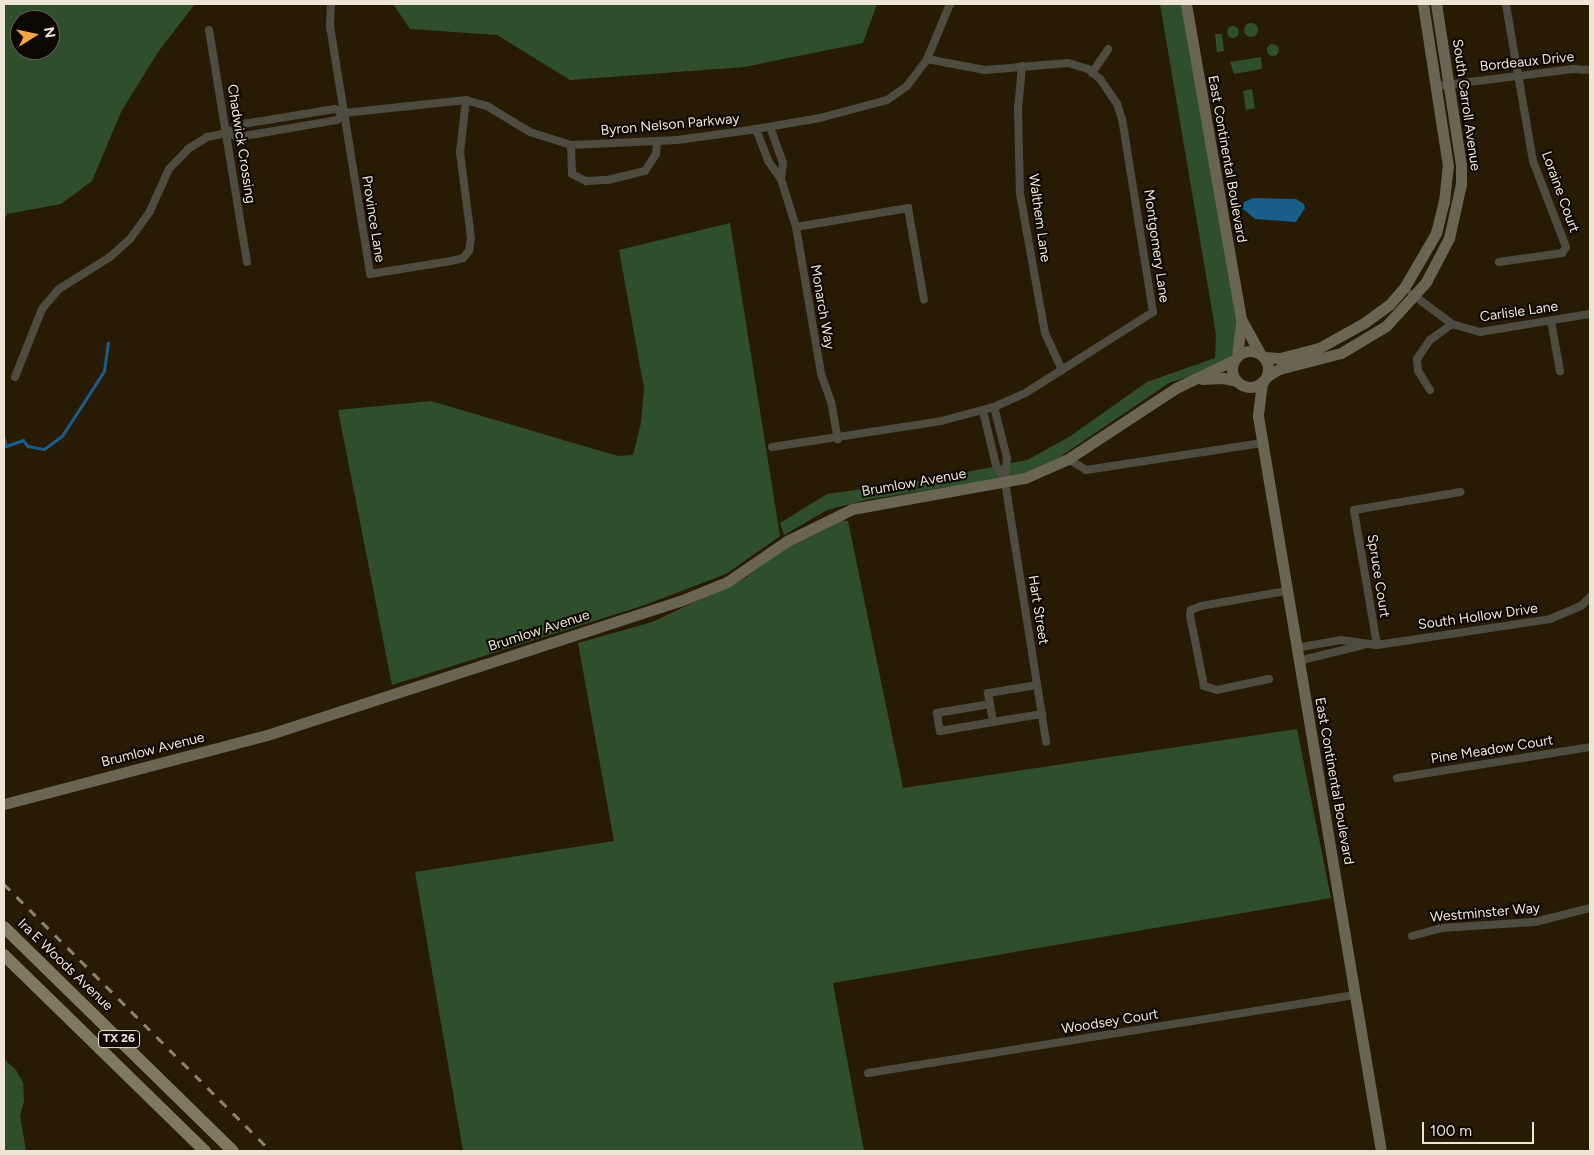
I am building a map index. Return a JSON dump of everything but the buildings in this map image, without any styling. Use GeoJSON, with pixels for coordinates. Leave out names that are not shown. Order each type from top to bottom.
{"type":"FeatureCollection","features":[{"type":"Feature","properties":{"kind":"main road","name":"East Continental Boulevard"},"geometry":{"type":"LineString","coordinates":[[1186,4],[1241,319],[1235,358]]}},
{"type":"Feature","properties":{"kind":"main road","name":"South Carroll Avenue"},"geometry":{"type":"LineString","coordinates":[[1262,355],[1280,358],[1304,352],[1336,340],[1389,305],[1404,288],[1436,233],[1448,182],[1437,86],[1423,4]]}},
{"type":"Feature","properties":{"kind":"main road","name":"South Carroll Avenue"},"geometry":{"type":"LineString","coordinates":[[1264,380],[1279,369],[1358,345],[1386,326],[1415,297],[1449,238],[1461,184],[1459,139],[1436,4]]}},
{"type":"Feature","properties":{"kind":"main road","name":"East Continental Boulevard"},"geometry":{"type":"LineString","coordinates":[[1241,319],[1262,355]]}},
{"type":"Feature","properties":{"kind":"main road"},"geometry":{"type":"LineString","coordinates":[[1248,350],[1262,355],[1268,367],[1264,380],[1252,387],[1239,383],[1232,371],[1235,358],[1248,350]]}},
{"type":"Feature","properties":{"kind":"main road","name":"Brumlow Avenue"},"geometry":{"type":"LineString","coordinates":[[4,804],[267,735],[680,601],[727,582],[787,541],[852,509],[1026,478],[1068,459],[1150,404],[1235,358]]}},
{"type":"Feature","properties":{"kind":"main road","name":"Brumlow Avenue"},"geometry":{"type":"LineString","coordinates":[[1196,380],[1222,378],[1239,383]]}},
{"type":"Feature","properties":{"kind":"main road","name":"East Continental Boulevard"},"geometry":{"type":"LineString","coordinates":[[1264,380],[1258,416],[1262,443],[1381,1151]]}},
{"type":"Feature","properties":{"kind":"main road","name":"East Continental Boulevard"},"geometry":{"type":"LineString","coordinates":[[1239,383],[1258,416]]}},
{"type":"Feature","properties":{"kind":"main road","name":"Ira E Woods Avenue"},"geometry":{"type":"LineString","coordinates":[[4,927],[233,1151]]}},
{"type":"Feature","properties":{"kind":"main road","name":"TX 26"},"geometry":{"type":"LineString","coordinates":[[4,955],[204,1151]]}},
{"type":"Feature","properties":{"kind":"street","name":"Province Lane"},"geometry":{"type":"LineString","coordinates":[[330,4],[330,26],[367,268],[370,274],[379,275],[451,261],[463,258],[469,251],[471,238],[460,152],[466,100]]}},
{"type":"Feature","properties":{"kind":"street","name":"Byron Nelson Parkway"},"geometry":{"type":"LineString","coordinates":[[228,133],[236,125],[335,109],[344,113],[466,100],[487,106],[530,132],[571,145],[657,141],[770,127],[820,118],[888,100],[907,86],[927,59],[950,4]]}},
{"type":"Feature","properties":{"kind":"street"},"geometry":{"type":"LineString","coordinates":[[1506,4],[1518,75]]}},
{"type":"Feature","properties":{"kind":"street","name":"Chadwick Crossing"},"geometry":{"type":"LineString","coordinates":[[210,30],[228,133],[247,262]]}},
{"type":"Feature","properties":{"kind":"street"},"geometry":{"type":"LineString","coordinates":[[1092,72],[1108,49]]}},
{"type":"Feature","properties":{"kind":"street","name":"Montgomery Lane"},"geometry":{"type":"LineString","coordinates":[[772,447],[838,439],[982,411],[994,407],[1027,392],[1150,316],[1153,307],[1122,119],[1108,89],[1092,72],[1068,63],[985,70],[927,59]]}},
{"type":"Feature","properties":{"kind":"street","name":"Walthem Lane"},"geometry":{"type":"LineString","coordinates":[[1022,66],[1018,116],[1020,194],[1045,333],[1062,370]]}},
{"type":"Feature","properties":{"kind":"street","name":"Bordeaux Drive"},"geometry":{"type":"LineString","coordinates":[[1437,86],[1573,68],[1590,70]]}},
{"type":"Feature","properties":{"kind":"street","name":"Loraine Court"},"geometry":{"type":"LineString","coordinates":[[1499,262],[1562,253],[1566,247],[1533,161],[1518,75]]}},
{"type":"Feature","properties":{"kind":"street","name":"Byron Nelson Parkway"},"geometry":{"type":"LineString","coordinates":[[15,377],[42,309],[53,296],[130,239],[150,211],[169,169],[188,149],[207,137],[228,133],[239,137],[288,129],[336,120],[344,113]]}},
{"type":"Feature","properties":{"kind":"street"},"geometry":{"type":"LineString","coordinates":[[286,117],[288,129]]}},
{"type":"Feature","properties":{"kind":"street","name":"Monarch Way"},"geometry":{"type":"LineString","coordinates":[[770,127],[783,163],[782,179],[796,227],[821,374],[831,401],[838,439]]}},
{"type":"Feature","properties":{"kind":"street","name":"Monarch Way"},"geometry":{"type":"LineString","coordinates":[[756,129],[768,161],[782,179]]}},
{"type":"Feature","properties":{"kind":"street"},"geometry":{"type":"LineString","coordinates":[[571,145],[572,174],[586,181],[608,180],[645,171],[656,154],[657,141]]}},
{"type":"Feature","properties":{"kind":"street"},"geometry":{"type":"LineString","coordinates":[[796,227],[908,208],[924,300]]}},
{"type":"Feature","properties":{"kind":"street","name":"Carlisle Lane"},"geometry":{"type":"LineString","coordinates":[[1404,288],[1452,324],[1480,332],[1590,314]]}},
{"type":"Feature","properties":{"kind":"street"},"geometry":{"type":"LineString","coordinates":[[1551,321],[1560,371]]}},
{"type":"Feature","properties":{"kind":"street"},"geometry":{"type":"LineString","coordinates":[[1430,390],[1418,371],[1417,359],[1425,344],[1452,324]]}},
{"type":"Feature","properties":{"kind":"street"},"geometry":{"type":"LineString","coordinates":[[994,407],[1007,458],[1005,482]]}},
{"type":"Feature","properties":{"kind":"street"},"geometry":{"type":"LineString","coordinates":[[982,411],[996,465],[1005,482]]}},
{"type":"Feature","properties":{"kind":"street"},"geometry":{"type":"LineString","coordinates":[[1068,459],[1086,470],[1262,443]]}},
{"type":"Feature","properties":{"kind":"street","name":"Hart Street"},"geometry":{"type":"LineString","coordinates":[[1005,482],[1046,742]]}},
{"type":"Feature","properties":{"kind":"street","name":"Spruce Court"},"geometry":{"type":"LineString","coordinates":[[1377,645],[1354,510],[1460,492]]}},
{"type":"Feature","properties":{"kind":"street"},"geometry":{"type":"LineString","coordinates":[[1269,679],[1217,690],[1207,688],[1201,680],[1190,615],[1191,610],[1201,606],[1286,591]]}},
{"type":"Feature","properties":{"kind":"street","name":"South Hollow Drive"},"geometry":{"type":"LineString","coordinates":[[1296,648],[1341,640],[1362,645],[1377,645],[1550,620],[1581,606],[1590,597]]}},
{"type":"Feature","properties":{"kind":"street","name":"South Hollow Drive"},"geometry":{"type":"LineString","coordinates":[[1298,661],[1362,645]]}},
{"type":"Feature","properties":{"kind":"street"},"geometry":{"type":"LineString","coordinates":[[993,722],[988,693],[1037,685]]}},
{"type":"Feature","properties":{"kind":"street"},"geometry":{"type":"LineString","coordinates":[[990,704],[937,713],[940,731],[1042,714]]}},
{"type":"Feature","properties":{"kind":"street","name":"Pine Meadow Court"},"geometry":{"type":"LineString","coordinates":[[1397,778],[1590,746]]}},
{"type":"Feature","properties":{"kind":"street","name":"Westminster Way"},"geometry":{"type":"LineString","coordinates":[[1412,936],[1440,928],[1535,922],[1590,908]]}},
{"type":"Feature","properties":{"kind":"street","name":"Woodsey Court"},"geometry":{"type":"LineString","coordinates":[[868,1073],[1355,994]]}},
{"type":"Feature","properties":{"kind":"green space"},"geometry":{"type":"Polygon","coordinates":[[[4,4],[195,4],[158,52],[121,112],[92,181],[61,204],[7,214],[4,221],[4,4]]]}},
{"type":"Feature","properties":{"kind":"green space"},"geometry":{"type":"Polygon","coordinates":[[[393,4],[877,4],[863,43],[744,67],[570,80],[497,35],[410,29],[393,4]]]}},
{"type":"Feature","properties":{"kind":"green space"},"geometry":{"type":"Polygon","coordinates":[[[1160,4],[1182,4],[1238,331],[1231,358],[1218,367],[1169,383],[1051,463],[1026,474],[866,500],[827,510],[784,535],[780,523],[827,494],[927,480],[1027,460],[1069,437],[1147,382],[1215,358],[1216,334],[1160,4]]]}},
{"type":"Feature","properties":{"kind":"green space"},"geometry":{"type":"Polygon","coordinates":[[[1248,23],[1254,23],[1258,30],[1254,37],[1248,37],[1244,33],[1244,27],[1248,23]]]}},
{"type":"Feature","properties":{"kind":"green space"},"geometry":{"type":"Polygon","coordinates":[[[1231,26],[1235,26],[1239,32],[1235,38],[1231,38],[1227,34],[1227,30],[1231,26]]]}},
{"type":"Feature","properties":{"kind":"green space"},"geometry":{"type":"Polygon","coordinates":[[[1215,34],[1222,34],[1224,51],[1217,52],[1215,34]]]}},
{"type":"Feature","properties":{"kind":"green space"},"geometry":{"type":"Polygon","coordinates":[[[1273,44],[1279,50],[1273,56],[1267,50],[1273,44]]]}},
{"type":"Feature","properties":{"kind":"green space"},"geometry":{"type":"Polygon","coordinates":[[[1261,57],[1262,69],[1234,74],[1230,62],[1261,57]]]}},
{"type":"Feature","properties":{"kind":"green space"},"geometry":{"type":"Polygon","coordinates":[[[1252,89],[1255,108],[1246,110],[1243,91],[1252,89]]]}},
{"type":"Feature","properties":{"kind":"green space"},"geometry":{"type":"Polygon","coordinates":[[[730,223],[780,536],[726,574],[642,606],[392,685],[338,410],[431,401],[618,456],[633,455],[641,423],[644,388],[619,250],[730,223]]]}},
{"type":"Feature","properties":{"kind":"green space"},"geometry":{"type":"Polygon","coordinates":[[[837,520],[848,521],[903,788],[1297,729],[1331,898],[833,983],[864,1151],[463,1151],[415,872],[614,841],[578,643],[652,622],[745,578],[804,535],[837,520]]]}},
{"type":"Feature","properties":{"kind":"green space"},"geometry":{"type":"Polygon","coordinates":[[[4,1059],[16,1070],[23,1083],[24,1101],[20,1116],[26,1150],[4,1151],[4,1059]]]}},
{"type":"Feature","properties":{"kind":"water"},"geometry":{"type":"Polygon","coordinates":[[[1253,198],[1296,199],[1304,204],[1305,208],[1296,222],[1255,219],[1242,208],[1244,202],[1253,198]]]}},
{"type":"Feature","properties":{"kind":"waterway"},"geometry":{"type":"LineString","coordinates":[[4,437],[6,446],[23,440],[28,446],[44,449],[62,436],[104,371],[108,343]]}},
{"type":"Feature","properties":{"kind":"railway"},"geometry":{"type":"LineString","coordinates":[[4,884],[271,1151]]}}]}
